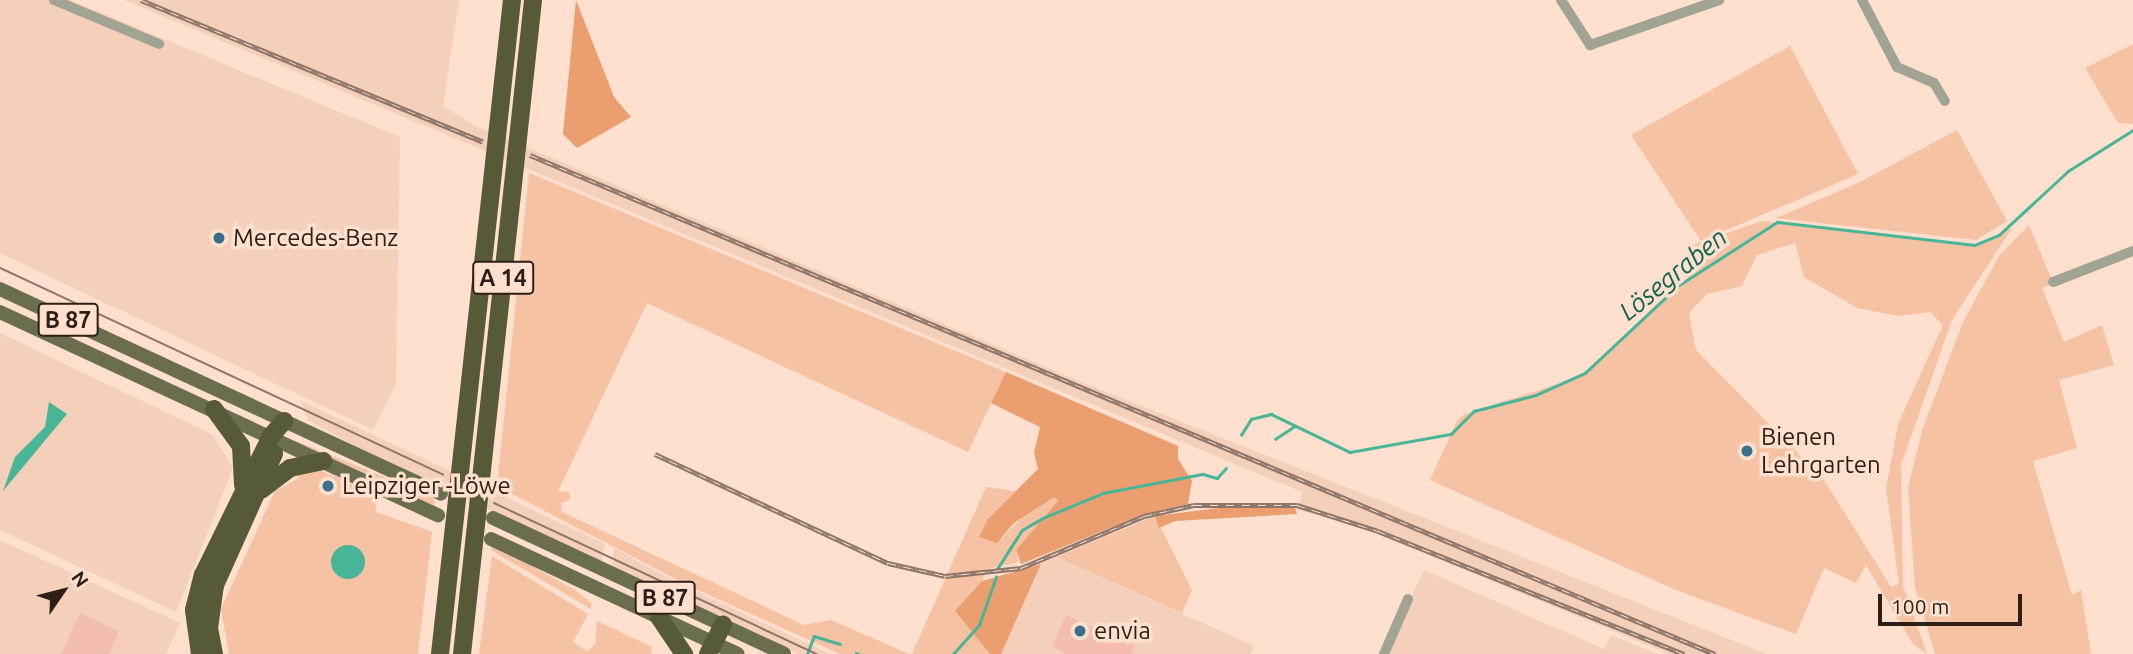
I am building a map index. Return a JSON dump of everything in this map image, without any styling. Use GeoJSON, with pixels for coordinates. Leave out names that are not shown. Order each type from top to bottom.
{"type":"FeatureCollection","features":[{"type":"Feature","properties":{"kind":"highway","name":"A 14"},"geometry":{"type":"LineString","coordinates":[[439,651],[512,0]]}},
{"type":"Feature","properties":{"kind":"highway","name":"A 14"},"geometry":{"type":"LineString","coordinates":[[462,654],[533,0]]}},
{"type":"Feature","properties":{"kind":"highway"},"geometry":{"type":"LineString","coordinates":[[214,409],[241,446],[249,493],[215,585],[209,628],[214,654]]}},
{"type":"Feature","properties":{"kind":"highway"},"geometry":{"type":"LineString","coordinates":[[200,654],[194,610],[203,575],[249,493],[284,421]]}},
{"type":"Feature","properties":{"kind":"highway"},"geometry":{"type":"LineString","coordinates":[[249,493],[290,468],[323,461]]}},
{"type":"Feature","properties":{"kind":"highway"},"geometry":{"type":"LineString","coordinates":[[659,617],[684,654]]}},
{"type":"Feature","properties":{"kind":"highway"},"geometry":{"type":"LineString","coordinates":[[720,650],[726,627]]}},
{"type":"Feature","properties":{"kind":"main road","name":"B 87"},"geometry":{"type":"LineString","coordinates":[[0,289],[441,494]]}},
{"type":"Feature","properties":{"kind":"main road","name":"B 87"},"geometry":{"type":"LineString","coordinates":[[0,312],[438,515]]}},
{"type":"Feature","properties":{"kind":"main road","name":"B 87"},"geometry":{"type":"LineString","coordinates":[[493,518],[784,654]]}},
{"type":"Feature","properties":{"kind":"main road","name":"B 87"},"geometry":{"type":"LineString","coordinates":[[491,539],[659,617],[720,650]]}},
{"type":"Feature","properties":{"kind":"street"},"geometry":{"type":"LineString","coordinates":[[54,0],[159,44]]}},
{"type":"Feature","properties":{"kind":"street"},"geometry":{"type":"LineString","coordinates":[[1561,0],[1590,45],[1719,0]]}},
{"type":"Feature","properties":{"kind":"street"},"geometry":{"type":"LineString","coordinates":[[1861,0],[1897,67],[1934,83],[1945,101]]}},
{"type":"Feature","properties":{"kind":"street"},"geometry":{"type":"LineString","coordinates":[[2053,282],[2079,276],[2133,251]]}},
{"type":"Feature","properties":{"kind":"street"},"geometry":{"type":"LineString","coordinates":[[1384,654],[1408,599]]}},
{"type":"Feature","properties":{"kind":"shaded area"},"geometry":{"type":"Polygon","coordinates":[[[0,0],[70,0],[400,137],[396,384],[373,430],[0,253],[0,0]]]}},
{"type":"Feature","properties":{"kind":"shaded area"},"geometry":{"type":"Polygon","coordinates":[[[124,0],[459,0],[443,106],[474,125],[1081,382],[1767,654],[1669,654],[1346,521],[1298,510],[1302,492],[124,0]]]}},
{"type":"Feature","properties":{"kind":"shaded area"},"geometry":{"type":"Polygon","coordinates":[[[576,0],[614,97],[631,117],[577,148],[563,134],[576,0]]]}},
{"type":"Feature","properties":{"kind":"shaded area"},"geometry":{"type":"Polygon","coordinates":[[[2133,44],[2133,124],[2118,123],[2085,68],[2133,44]]]}},
{"type":"Feature","properties":{"kind":"shaded area"},"geometry":{"type":"Polygon","coordinates":[[[1790,46],[1858,174],[1701,241],[1631,135],[1790,46]]]}},
{"type":"Feature","properties":{"kind":"shaded area"},"geometry":{"type":"Polygon","coordinates":[[[1957,130],[2007,221],[1976,240],[1776,218],[1860,182],[1957,130]]]}},
{"type":"Feature","properties":{"kind":"shaded area"},"geometry":{"type":"Polygon","coordinates":[[[529,173],[1006,372],[968,452],[647,303],[558,491],[569,492],[570,500],[561,503],[562,512],[804,625],[831,620],[909,654],[840,654],[689,586],[497,486],[529,173]]]}},
{"type":"Feature","properties":{"kind":"shaded area"},"geometry":{"type":"Polygon","coordinates":[[[1762,221],[1976,246],[2012,228],[1952,320],[1901,465],[1903,586],[1927,654],[1913,644],[1866,565],[1856,583],[1824,568],[1796,634],[1676,590],[1430,480],[1457,421],[1465,414],[1573,379],[1599,363],[1688,278],[1695,244],[1762,221]],[[1795,243],[1757,255],[1742,286],[1707,294],[1689,313],[1696,350],[1824,480],[1891,587],[1899,584],[1886,488],[1898,424],[1943,325],[1930,312],[1898,316],[1857,308],[1804,277],[1795,243]]]}},
{"type":"Feature","properties":{"kind":"shaded area"},"geometry":{"type":"Polygon","coordinates":[[[2029,225],[2053,283],[2042,288],[2064,342],[2102,325],[2114,365],[2059,380],[2077,448],[2033,461],[2072,595],[2081,590],[2091,654],[1935,654],[1915,587],[1908,487],[1923,428],[1963,322],[1999,256],[2029,225]]]}},
{"type":"Feature","properties":{"kind":"shaded area"},"geometry":{"type":"Polygon","coordinates":[[[0,333],[213,435],[233,468],[176,612],[0,530],[0,333]]]}},
{"type":"Feature","properties":{"kind":"shaded area"},"geometry":{"type":"Polygon","coordinates":[[[1006,372],[1178,446],[1178,459],[1192,481],[1188,504],[1142,515],[1021,564],[1016,550],[1058,501],[1054,497],[1014,523],[997,543],[979,537],[988,519],[1038,469],[1034,453],[1040,427],[991,403],[1006,372]]]}},
{"type":"Feature","properties":{"kind":"shaded area"},"geometry":{"type":"Polygon","coordinates":[[[301,401],[605,544],[601,561],[373,456],[308,420],[301,401]]]}},
{"type":"Feature","properties":{"kind":"shaded area"},"geometry":{"type":"Polygon","coordinates":[[[297,442],[433,497],[435,506],[297,442]]]}},
{"type":"Feature","properties":{"kind":"shaded area"},"geometry":{"type":"Polygon","coordinates":[[[319,470],[375,493],[376,512],[432,532],[418,654],[229,654],[221,609],[275,491],[299,478],[297,471],[319,470]]]}},
{"type":"Feature","properties":{"kind":"shaded area"},"geometry":{"type":"Polygon","coordinates":[[[986,487],[1016,491],[988,519],[1001,539],[1027,513],[1053,497],[1059,501],[1016,550],[1018,562],[987,569],[980,587],[956,611],[990,654],[912,654],[986,487]]]}},
{"type":"Feature","properties":{"kind":"shaded area"},"geometry":{"type":"Polygon","coordinates":[[[1250,504],[1295,507],[1297,514],[1175,521],[1159,528],[1155,516],[1250,504]]]}},
{"type":"Feature","properties":{"kind":"shaded area"},"geometry":{"type":"Polygon","coordinates":[[[1155,516],[1192,590],[1182,613],[1056,557],[1155,516]]]}},
{"type":"Feature","properties":{"kind":"shaded area"},"geometry":{"type":"Polygon","coordinates":[[[0,540],[180,623],[166,654],[0,654],[0,540]]]}},
{"type":"Feature","properties":{"kind":"shaded area"},"geometry":{"type":"Polygon","coordinates":[[[493,544],[575,590],[591,603],[591,609],[491,550],[493,544]]]}},
{"type":"Feature","properties":{"kind":"shaded area"},"geometry":{"type":"Polygon","coordinates":[[[614,548],[674,581],[830,654],[798,654],[612,567],[614,548]]]}},
{"type":"Feature","properties":{"kind":"shaded area"},"geometry":{"type":"Polygon","coordinates":[[[492,556],[588,614],[573,642],[587,651],[595,645],[597,621],[652,647],[651,654],[479,654],[492,556]]]}},
{"type":"Feature","properties":{"kind":"shaded area"},"geometry":{"type":"Polygon","coordinates":[[[1056,557],[1254,646],[1250,654],[1001,654],[1041,564],[1056,557]]]}},
{"type":"Feature","properties":{"kind":"shaded area"},"geometry":{"type":"Polygon","coordinates":[[[1041,564],[1001,654],[990,654],[955,611],[982,581],[1041,564]]]}},
{"type":"Feature","properties":{"kind":"shaded area"},"geometry":{"type":"Polygon","coordinates":[[[1424,570],[1604,649],[1611,635],[1658,654],[1385,654],[1424,570]]]}},
{"type":"Feature","properties":{"kind":"water"},"geometry":{"type":"Polygon","coordinates":[[[49,402],[67,414],[3,491],[15,457],[45,427],[49,402]]]}},
{"type":"Feature","properties":{"kind":"water"},"geometry":{"type":"Polygon","coordinates":[[[348,545],[360,550],[365,562],[360,574],[348,579],[336,574],[331,562],[336,550],[348,545]]]}},
{"type":"Feature","properties":{"kind":"building"},"geometry":{"type":"Polygon","coordinates":[[[80,613],[119,631],[109,654],[61,654],[80,613]]]}},
{"type":"Feature","properties":{"kind":"building","name":"envia"},"geometry":{"type":"Polygon","coordinates":[[[1066,615],[1135,646],[1131,654],[1067,654],[1052,647],[1066,615]]]}},
{"type":"Feature","properties":{"kind":"waterway","name":"Lösegraben"},"geometry":{"type":"LineString","coordinates":[[1241,435],[1251,419],[1271,414],[1350,452],[1451,434],[1474,411],[1536,395],[1585,373],[1679,285],[1777,222],[1975,245],[1999,235],[2068,171],[2133,130]]}},
{"type":"Feature","properties":{"kind":"waterway"},"geometry":{"type":"LineString","coordinates":[[1275,439],[1295,426]]}},
{"type":"Feature","properties":{"kind":"waterway","name":"Lösegraben"},"geometry":{"type":"LineString","coordinates":[[997,569],[1022,530],[1043,518],[1103,493],[1203,474],[1217,478],[1226,468]]}},
{"type":"Feature","properties":{"kind":"waterway","name":"Lösegraben"},"geometry":{"type":"LineString","coordinates":[[953,654],[979,625],[996,577]]}},
{"type":"Feature","properties":{"kind":"waterway","name":"Lösegraben"},"geometry":{"type":"LineString","coordinates":[[807,654],[814,636],[840,644]]}},
{"type":"Feature","properties":{"kind":"tram line"},"geometry":{"type":"LineString","coordinates":[[0,268],[443,475]]}},
{"type":"Feature","properties":{"kind":"tram line"},"geometry":{"type":"LineString","coordinates":[[494,503],[817,654]]}},
{"type":"Feature","properties":{"kind":"railway"},"geometry":{"type":"LineString","coordinates":[[141,0],[483,142]]}},
{"type":"Feature","properties":{"kind":"railway"},"geometry":{"type":"LineString","coordinates":[[530,155],[1715,654]]}},
{"type":"Feature","properties":{"kind":"railway"},"geometry":{"type":"LineString","coordinates":[[655,454],[888,563],[945,576],[1021,568],[1144,516],[1194,505],[1297,505],[1378,531],[1684,654]]}},
{"type":"Feature","properties":{"kind":"place","name":"Mercedes-Benz"},"geometry":{"type":"Point","coordinates":[219,238]}},
{"type":"Feature","properties":{"kind":"place","name":"Bienen Lehrgarten"},"geometry":{"type":"Point","coordinates":[1747,451]}},
{"type":"Feature","properties":{"kind":"place","name":"Leipziger -Löwe"},"geometry":{"type":"Point","coordinates":[328,486]}},
{"type":"Feature","properties":{"kind":"place","name":"envia"},"geometry":{"type":"Point","coordinates":[1080,631]}}]}
